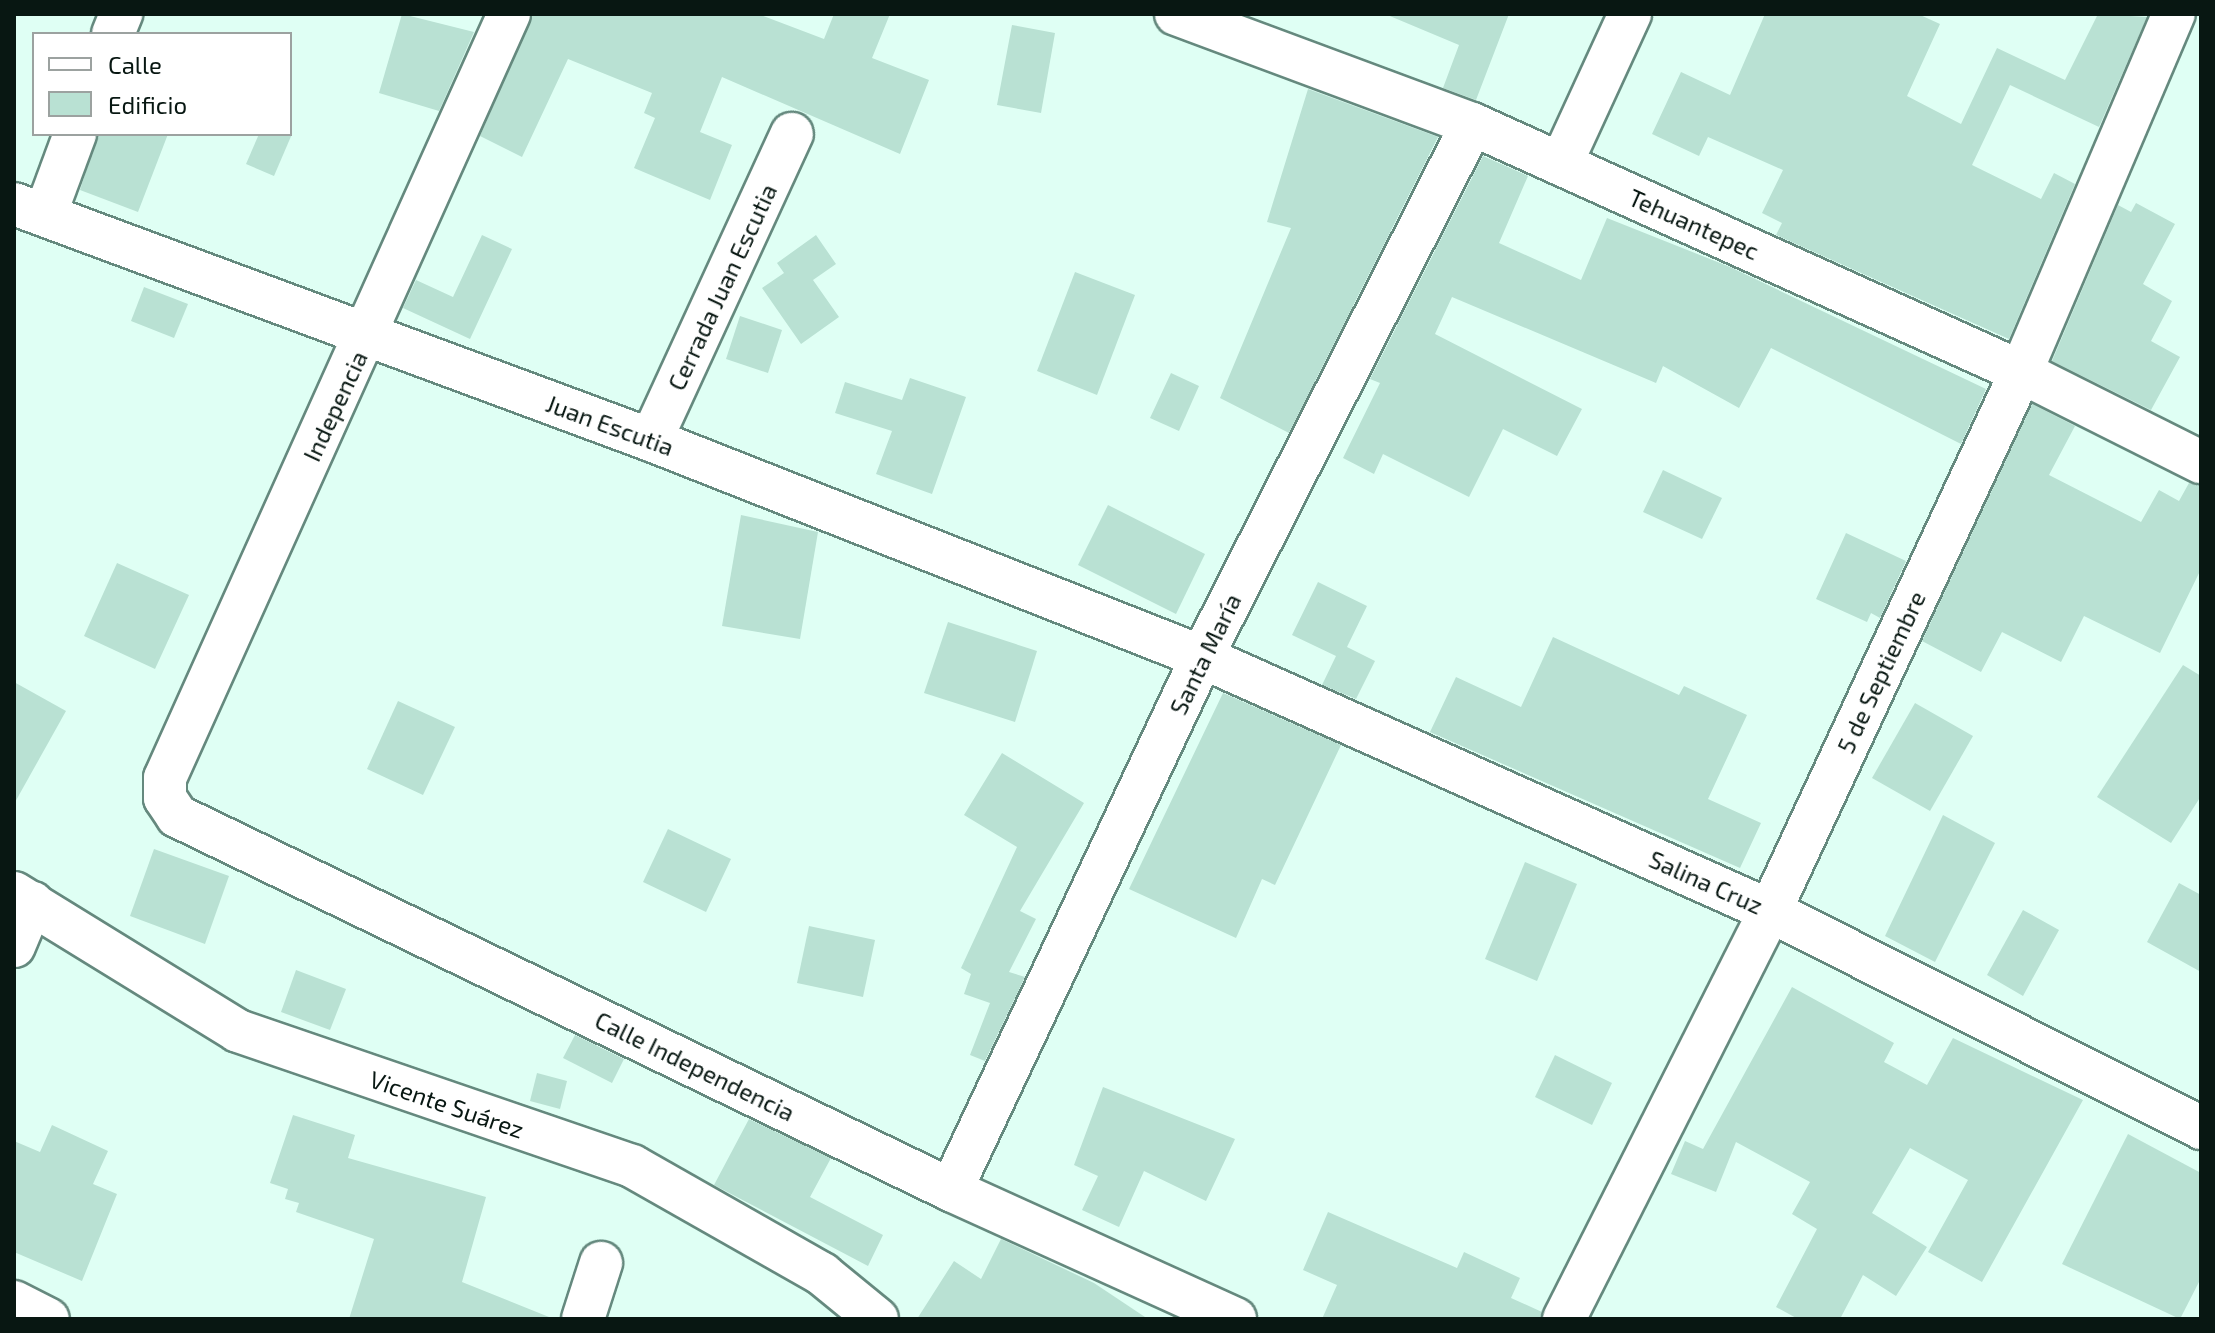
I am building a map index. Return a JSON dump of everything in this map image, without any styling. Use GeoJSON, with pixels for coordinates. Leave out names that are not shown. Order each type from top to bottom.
{"type":"FeatureCollection","features":[{"type":"Feature","properties":{"kind":"street","name":"Indepencia"},"geometry":{"type":"LineString","coordinates":[[165,798],[165,778],[368,336],[509,14]]}},
{"type":"Feature","properties":{"kind":"street","name":"Tehuantepec"},"geometry":{"type":"LineString","coordinates":[[1176,14],[1472,124],[2021,372],[2201,462]]}},
{"type":"Feature","properties":{"kind":"street"},"geometry":{"type":"LineString","coordinates":[[1561,164],[1630,14]]}},
{"type":"Feature","properties":{"kind":"street","name":"5 de Septiembre"},"geometry":{"type":"LineString","coordinates":[[1564,1319],[1770,911],[2021,372],[2174,14]]}},
{"type":"Feature","properties":{"kind":"street","name":"Santa María"},"geometry":{"type":"LineString","coordinates":[[951,1190],[1202,657],[1472,124]]}},
{"type":"Feature","properties":{"kind":"street","name":"Cerrada Juan Escutia"},"geometry":{"type":"LineString","coordinates":[[651,440],[792,134]]}},
{"type":"Feature","properties":{"kind":"street"},"geometry":{"type":"LineString","coordinates":[[29,210],[74,136]]}},
{"type":"Feature","properties":{"kind":"street","name":"Juan Escutia"},"geometry":{"type":"LineString","coordinates":[[29,210],[651,440],[1202,657]]}},
{"type":"Feature","properties":{"kind":"street","name":"Salina Cruz"},"geometry":{"type":"LineString","coordinates":[[1202,657],[1770,911],[2201,1128]]}},
{"type":"Feature","properties":{"kind":"street","name":"Calle Independencia"},"geometry":{"type":"LineString","coordinates":[[165,798],[177,816],[951,1190],[1235,1319]]}},
{"type":"Feature","properties":{"kind":"street"},"geometry":{"type":"LineString","coordinates":[[14,946],[23,898]]}},
{"type":"Feature","properties":{"kind":"street","name":"Vicente Suárez"},"geometry":{"type":"LineString","coordinates":[[23,898],[238,1031],[632,1166],[822,1274],[877,1319]]}},
{"type":"Feature","properties":{"kind":"street"},"geometry":{"type":"LineString","coordinates":[[583,1319],[601,1263]]}},
{"type":"Feature","properties":{"kind":"street"},"geometry":{"type":"LineString","coordinates":[[14,1302],[48,1319]]}},
{"type":"Feature","properties":{"kind":"building"},"geometry":{"type":"Polygon","coordinates":[[[402,14],[474,32],[439,111],[379,93],[402,14]]]}},
{"type":"Feature","properties":{"kind":"building"},"geometry":{"type":"Polygon","coordinates":[[[533,14],[758,14],[824,39],[834,14],[890,14],[872,58],[929,80],[900,154],[722,77],[700,132],[732,145],[710,200],[634,168],[655,118],[644,113],[652,93],[568,59],[522,157],[480,136],[533,14]]]}},
{"type":"Feature","properties":{"kind":"building"},"geometry":{"type":"Polygon","coordinates":[[[1385,14],[1509,14],[1476,100],[1443,88],[1459,45],[1385,14]]]}},
{"type":"Feature","properties":{"kind":"building"},"geometry":{"type":"Polygon","coordinates":[[[1765,14],[1918,14],[1940,24],[1907,96],[1961,124],[1997,48],[2065,80],[2098,14],[2147,17],[2099,127],[2010,85],[1972,165],[2041,199],[2054,173],[2075,184],[2009,339],[1776,235],[1782,223],[1762,213],[1783,170],[1708,137],[1699,156],[1652,134],[1681,72],[1730,95],[1765,14]]]}},
{"type":"Feature","properties":{"kind":"building"},"geometry":{"type":"Polygon","coordinates":[[[1012,25],[1055,33],[1041,113],[997,105],[1012,25]]]}},
{"type":"Feature","properties":{"kind":"building"},"geometry":{"type":"Polygon","coordinates":[[[1308,89],[1438,137],[1289,433],[1220,398],[1291,228],[1267,222],[1308,89]]]}},
{"type":"Feature","properties":{"kind":"building"},"geometry":{"type":"Polygon","coordinates":[[[97,136],[167,136],[138,212],[80,190],[97,136]]]}},
{"type":"Feature","properties":{"kind":"building"},"geometry":{"type":"Polygon","coordinates":[[[258,136],[291,136],[274,176],[246,164],[258,136]]]}},
{"type":"Feature","properties":{"kind":"building"},"geometry":{"type":"Polygon","coordinates":[[[1483,156],[1528,176],[1499,243],[1581,280],[1607,218],[1730,267],[1986,389],[1961,444],[1771,348],[1739,408],[1663,366],[1656,383],[1452,297],[1435,334],[1582,409],[1557,456],[1503,429],[1469,497],[1383,454],[1374,474],[1343,458],[1380,383],[1370,379],[1483,156]]]}},
{"type":"Feature","properties":{"kind":"building"},"geometry":{"type":"Polygon","coordinates":[[[2136,203],[2175,224],[2143,284],[2172,301],[2151,341],[2180,357],[2151,410],[2052,361],[2118,205],[2131,212],[2136,203]]]}},
{"type":"Feature","properties":{"kind":"building"},"geometry":{"type":"Polygon","coordinates":[[[482,235],[512,249],[470,339],[403,308],[416,280],[453,297],[482,235]]]}},
{"type":"Feature","properties":{"kind":"building"},"geometry":{"type":"Polygon","coordinates":[[[816,235],[836,264],[813,280],[839,317],[801,344],[762,288],[784,273],[777,263],[816,235]]]}},
{"type":"Feature","properties":{"kind":"building"},"geometry":{"type":"Polygon","coordinates":[[[1075,272],[1135,295],[1097,395],[1037,371],[1075,272]]]}},
{"type":"Feature","properties":{"kind":"building"},"geometry":{"type":"Polygon","coordinates":[[[144,287],[188,304],[174,338],[131,321],[144,287]]]}},
{"type":"Feature","properties":{"kind":"building"},"geometry":{"type":"Polygon","coordinates":[[[740,316],[782,330],[768,373],[726,359],[740,316]]]}},
{"type":"Feature","properties":{"kind":"building"},"geometry":{"type":"Polygon","coordinates":[[[1171,373],[1199,386],[1179,431],[1150,418],[1171,373]]]}},
{"type":"Feature","properties":{"kind":"building"},"geometry":{"type":"Polygon","coordinates":[[[910,378],[966,397],[932,494],[876,474],[892,431],[835,413],[845,382],[902,400],[910,378]]]}},
{"type":"Feature","properties":{"kind":"building"},"geometry":{"type":"Polygon","coordinates":[[[2032,404],[2075,426],[2049,475],[2141,522],[2159,490],[2179,501],[2189,483],[2201,486],[2201,569],[2160,653],[2084,616],[2061,662],[2002,632],[1981,672],[1922,641],[2032,404]]]}},
{"type":"Feature","properties":{"kind":"building"},"geometry":{"type":"Polygon","coordinates":[[[1663,470],[1722,498],[1702,539],[1643,512],[1663,470]]]}},
{"type":"Feature","properties":{"kind":"building"},"geometry":{"type":"Polygon","coordinates":[[[1108,505],[1205,554],[1176,614],[1078,565],[1108,505]]]}},
{"type":"Feature","properties":{"kind":"building"},"geometry":{"type":"Polygon","coordinates":[[[741,515],[818,532],[800,639],[722,626],[741,515]]]}},
{"type":"Feature","properties":{"kind":"building"},"geometry":{"type":"Polygon","coordinates":[[[1846,533],[1906,561],[1880,618],[1871,613],[1867,622],[1816,599],[1846,533]]]}},
{"type":"Feature","properties":{"kind":"building"},"geometry":{"type":"Polygon","coordinates":[[[117,563],[189,595],[155,669],[84,636],[117,563]]]}},
{"type":"Feature","properties":{"kind":"building"},"geometry":{"type":"Polygon","coordinates":[[[1318,582],[1367,606],[1347,647],[1375,661],[1356,699],[1322,685],[1336,656],[1292,635],[1318,582]]]}},
{"type":"Feature","properties":{"kind":"building"},"geometry":{"type":"Polygon","coordinates":[[[948,622],[1037,651],[1015,722],[924,693],[948,622]]]}},
{"type":"Feature","properties":{"kind":"building"},"geometry":{"type":"Polygon","coordinates":[[[1553,637],[1679,695],[1684,686],[1747,715],[1708,799],[1761,823],[1740,868],[1430,732],[1456,677],[1521,707],[1553,637]]]}},
{"type":"Feature","properties":{"kind":"building"},"geometry":{"type":"Polygon","coordinates":[[[2183,665],[2201,676],[2201,796],[2171,843],[2097,797],[2183,665]]]}},
{"type":"Feature","properties":{"kind":"building"},"geometry":{"type":"Polygon","coordinates":[[[14,682],[66,711],[14,804],[14,682]]]}},
{"type":"Feature","properties":{"kind":"building"},"geometry":{"type":"Polygon","coordinates":[[[1223,693],[1341,745],[1275,885],[1262,879],[1236,938],[1129,889],[1223,693]]]}},
{"type":"Feature","properties":{"kind":"building"},"geometry":{"type":"Polygon","coordinates":[[[398,701],[455,727],[423,795],[367,769],[398,701]]]}},
{"type":"Feature","properties":{"kind":"building"},"geometry":{"type":"Polygon","coordinates":[[[1915,703],[1973,736],[1930,811],[1872,778],[1915,703]]]}},
{"type":"Feature","properties":{"kind":"building"},"geometry":{"type":"Polygon","coordinates":[[[1002,753],[1084,803],[1020,911],[1036,919],[1009,972],[1025,977],[985,1061],[970,1055],[990,1003],[964,994],[971,974],[961,968],[1017,847],[964,815],[1002,753]]]}},
{"type":"Feature","properties":{"kind":"building"},"geometry":{"type":"Polygon","coordinates":[[[1943,815],[1995,843],[1935,962],[1885,936],[1943,815]]]}},
{"type":"Feature","properties":{"kind":"building"},"geometry":{"type":"Polygon","coordinates":[[[668,829],[731,859],[706,912],[643,882],[668,829]]]}},
{"type":"Feature","properties":{"kind":"building"},"geometry":{"type":"Polygon","coordinates":[[[154,849],[229,876],[205,944],[130,916],[154,849]]]}},
{"type":"Feature","properties":{"kind":"building"},"geometry":{"type":"Polygon","coordinates":[[[1525,862],[1577,884],[1537,981],[1485,959],[1525,862]]]}},
{"type":"Feature","properties":{"kind":"building"},"geometry":{"type":"Polygon","coordinates":[[[2179,883],[2201,895],[2201,972],[2147,942],[2179,883]]]}},
{"type":"Feature","properties":{"kind":"building"},"geometry":{"type":"Polygon","coordinates":[[[2023,910],[2059,930],[2023,996],[1987,975],[2023,910]]]}},
{"type":"Feature","properties":{"kind":"building"},"geometry":{"type":"Polygon","coordinates":[[[809,926],[875,940],[863,997],[797,983],[809,926]]]}},
{"type":"Feature","properties":{"kind":"building"},"geometry":{"type":"Polygon","coordinates":[[[296,970],[346,989],[330,1030],[281,1012],[296,970]]]}},
{"type":"Feature","properties":{"kind":"building"},"geometry":{"type":"Polygon","coordinates":[[[1792,987],[1894,1043],[1884,1062],[1927,1085],[1953,1038],[2083,1100],[1982,1282],[1928,1252],[1968,1180],[1910,1148],[1872,1213],[1927,1247],[1896,1296],[1863,1275],[1840,1319],[1798,1319],[1776,1307],[1817,1229],[1792,1214],[1810,1182],[1736,1142],[1716,1192],[1671,1174],[1685,1141],[1703,1149],[1792,987]]]}},
{"type":"Feature","properties":{"kind":"building"},"geometry":{"type":"Polygon","coordinates":[[[575,1035],[624,1059],[612,1083],[563,1058],[575,1035]]]}},
{"type":"Feature","properties":{"kind":"building"},"geometry":{"type":"Polygon","coordinates":[[[1555,1055],[1612,1083],[1592,1125],[1535,1097],[1555,1055]]]}},
{"type":"Feature","properties":{"kind":"building"},"geometry":{"type":"Polygon","coordinates":[[[537,1073],[567,1081],[560,1109],[530,1101],[537,1073]]]}},
{"type":"Feature","properties":{"kind":"building"},"geometry":{"type":"Polygon","coordinates":[[[1103,1087],[1235,1139],[1206,1201],[1144,1171],[1119,1227],[1082,1210],[1098,1176],[1074,1165],[1103,1087]]]}},
{"type":"Feature","properties":{"kind":"building"},"geometry":{"type":"Polygon","coordinates":[[[293,1115],[355,1135],[348,1158],[486,1197],[462,1282],[554,1319],[349,1319],[374,1239],[296,1212],[299,1203],[285,1199],[288,1189],[270,1183],[293,1115]]]}},
{"type":"Feature","properties":{"kind":"building"},"geometry":{"type":"Polygon","coordinates":[[[749,1119],[831,1158],[810,1197],[883,1235],[868,1266],[714,1185],[749,1119]]]}},
{"type":"Feature","properties":{"kind":"building"},"geometry":{"type":"Polygon","coordinates":[[[52,1125],[108,1151],[93,1184],[117,1194],[82,1281],[14,1252],[14,1141],[40,1152],[52,1125]]]}},
{"type":"Feature","properties":{"kind":"building"},"geometry":{"type":"Polygon","coordinates":[[[2128,1134],[2201,1173],[2201,1278],[2180,1319],[2062,1264],[2128,1134]]]}},
{"type":"Feature","properties":{"kind":"building"},"geometry":{"type":"Polygon","coordinates":[[[1328,1212],[1457,1268],[1464,1252],[1520,1278],[1511,1298],[1542,1312],[1540,1319],[1322,1319],[1337,1285],[1303,1270],[1328,1212]]]}},
{"type":"Feature","properties":{"kind":"building"},"geometry":{"type":"Polygon","coordinates":[[[1001,1239],[1094,1283],[1148,1319],[917,1319],[954,1261],[981,1279],[1001,1239]]]}}]}
